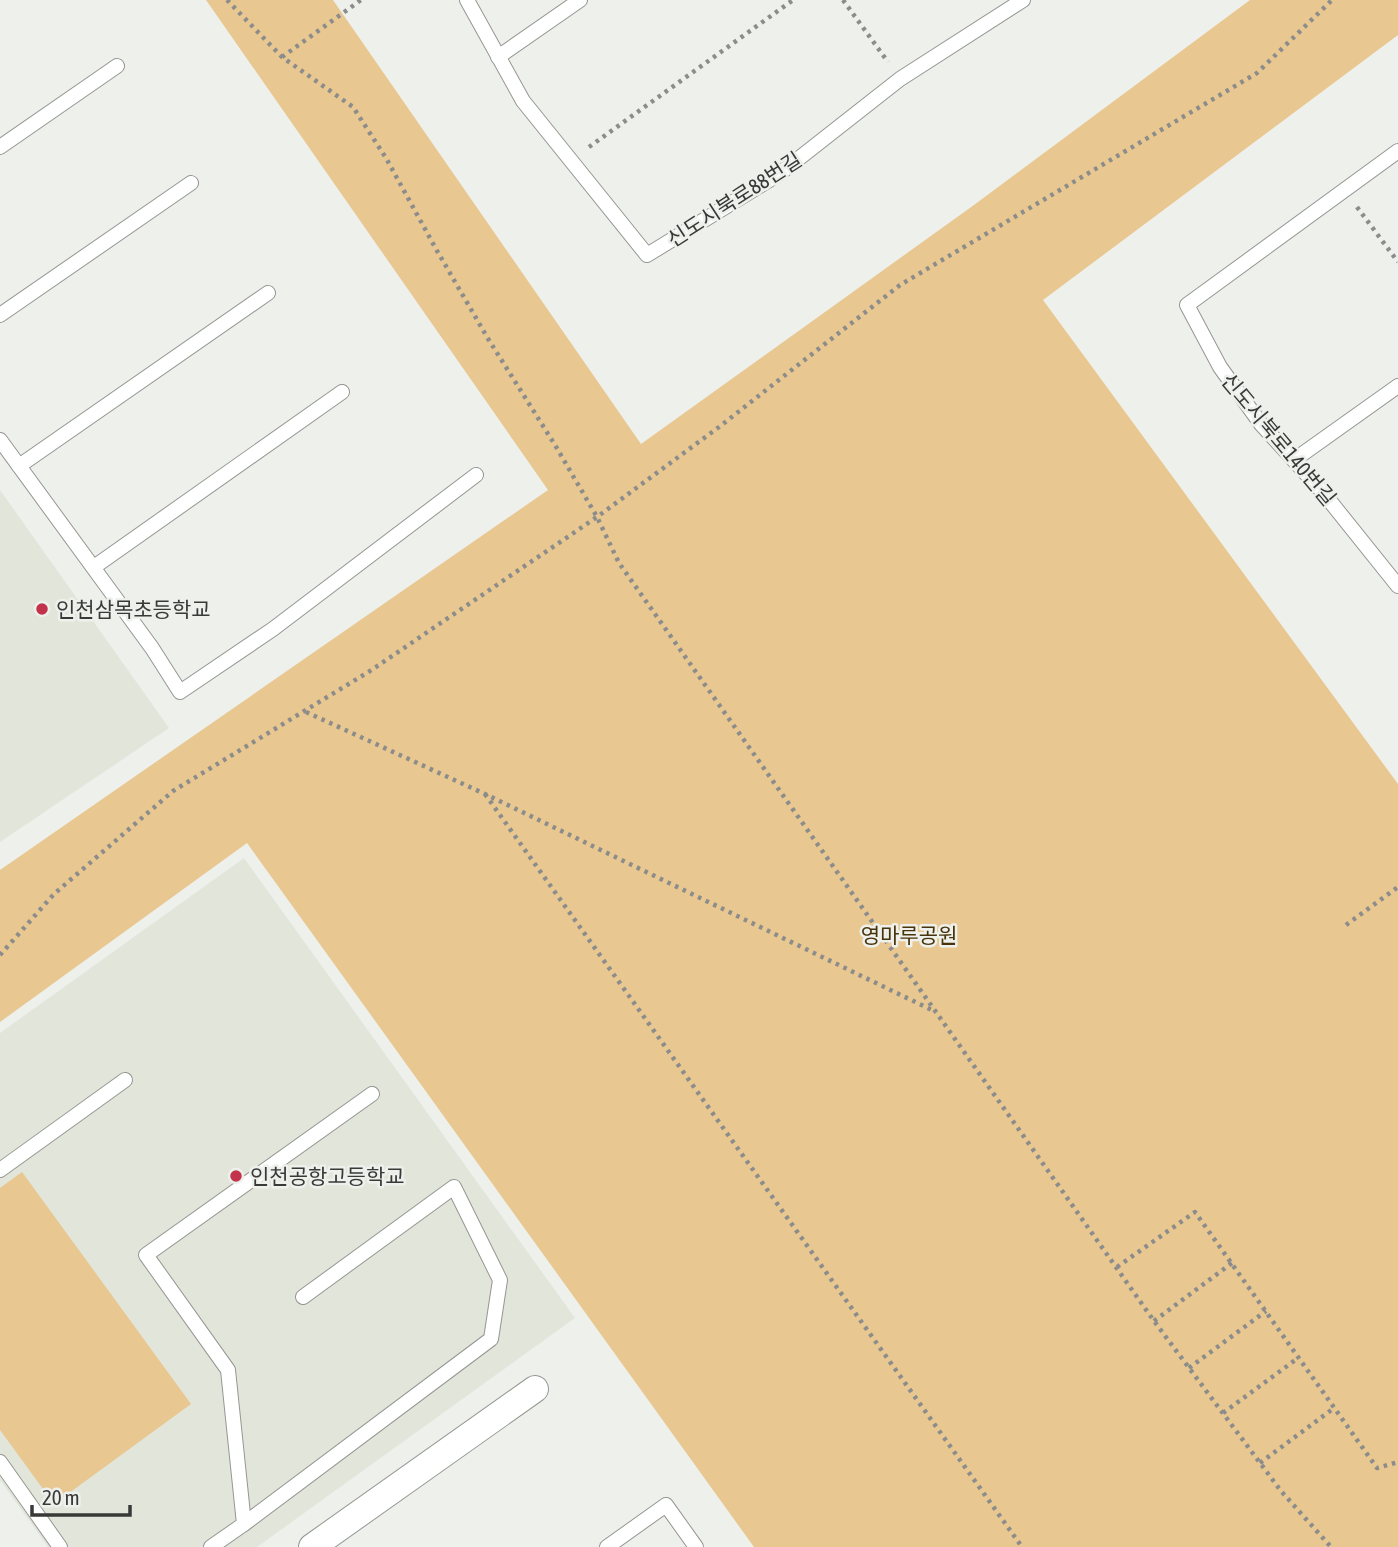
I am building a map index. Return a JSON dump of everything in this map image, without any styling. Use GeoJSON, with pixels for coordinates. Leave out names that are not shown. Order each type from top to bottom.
{"type":"FeatureCollection","features":[{"type":"Feature","properties":{"kind":"street"},"geometry":{"type":"LineString","coordinates":[[312,1547],[535,1389]]}},
{"type":"Feature","properties":{"kind":"lane","name":"신도시북로88번길"},"geometry":{"type":"LineString","coordinates":[[467,0],[523,101],[647,255],[779,174],[900,79],[1023,0]]}},
{"type":"Feature","properties":{"kind":"lane"},"geometry":{"type":"LineString","coordinates":[[498,57],[580,0]]}},
{"type":"Feature","properties":{"kind":"lane"},"geometry":{"type":"LineString","coordinates":[[0,147],[117,66]]}},
{"type":"Feature","properties":{"kind":"lane","name":"신도시북로140번길"},"geometry":{"type":"LineString","coordinates":[[1398,152],[1187,305],[1220,368],[1261,424],[1321,490],[1398,586]]}},
{"type":"Feature","properties":{"kind":"lane"},"geometry":{"type":"LineString","coordinates":[[0,314],[191,183]]}},
{"type":"Feature","properties":{"kind":"lane"},"geometry":{"type":"LineString","coordinates":[[19,466],[268,293]]}},
{"type":"Feature","properties":{"kind":"lane"},"geometry":{"type":"LineString","coordinates":[[1294,460],[1398,386]]}},
{"type":"Feature","properties":{"kind":"lane"},"geometry":{"type":"LineString","coordinates":[[94,567],[342,392]]}},
{"type":"Feature","properties":{"kind":"lane"},"geometry":{"type":"LineString","coordinates":[[0,440],[152,648],[180,692],[272,629],[476,475]]}},
{"type":"Feature","properties":{"kind":"lane"},"geometry":{"type":"LineString","coordinates":[[0,1170],[125,1080]]}},
{"type":"Feature","properties":{"kind":"lane"},"geometry":{"type":"LineString","coordinates":[[244,1524],[228,1370],[146,1255],[372,1094]]}},
{"type":"Feature","properties":{"kind":"lane"},"geometry":{"type":"LineString","coordinates":[[211,1547],[491,1339],[500,1280],[454,1187],[303,1297]]}},
{"type":"Feature","properties":{"kind":"lane"},"geometry":{"type":"LineString","coordinates":[[0,1462],[60,1547]]}},
{"type":"Feature","properties":{"kind":"lane"},"geometry":{"type":"LineString","coordinates":[[607,1547],[666,1505],[696,1547]]}},
{"type":"Feature","properties":{"kind":"path"},"geometry":{"type":"LineString","coordinates":[[227,0],[282,57],[353,107],[386,158],[487,337],[555,445],[597,517],[619,563],[1154,1321],[1281,1491],[1331,1547]]}},
{"type":"Feature","properties":{"kind":"path"},"geometry":{"type":"LineString","coordinates":[[282,57],[361,0]]}},
{"type":"Feature","properties":{"kind":"path"},"geometry":{"type":"LineString","coordinates":[[571,160],[793,0]]}},
{"type":"Feature","properties":{"kind":"path"},"geometry":{"type":"LineString","coordinates":[[843,0],[900,79]]}},
{"type":"Feature","properties":{"kind":"path"},"geometry":{"type":"LineString","coordinates":[[0,955],[54,894],[173,791],[370,671],[597,517],[719,427],[900,285],[1257,73],[1332,0]]}},
{"type":"Feature","properties":{"kind":"path"},"geometry":{"type":"LineString","coordinates":[[1345,190],[1398,262]]}},
{"type":"Feature","properties":{"kind":"path"},"geometry":{"type":"LineString","coordinates":[[305,711],[485,794],[937,1012]]}},
{"type":"Feature","properties":{"kind":"path"},"geometry":{"type":"LineString","coordinates":[[485,794],[1022,1547]]}},
{"type":"Feature","properties":{"kind":"path"},"geometry":{"type":"LineString","coordinates":[[1346,925],[1398,887]]}},
{"type":"Feature","properties":{"kind":"path"},"geometry":{"type":"LineString","coordinates":[[1117,1267],[1195,1212],[1377,1468],[1398,1462]]}},
{"type":"Feature","properties":{"kind":"path"},"geometry":{"type":"LineString","coordinates":[[1154,1321],[1232,1263]]}},
{"type":"Feature","properties":{"kind":"path"},"geometry":{"type":"LineString","coordinates":[[1189,1368],[1266,1311]]}},
{"type":"Feature","properties":{"kind":"path"},"geometry":{"type":"LineString","coordinates":[[1223,1413],[1298,1358]]}},
{"type":"Feature","properties":{"kind":"path"},"geometry":{"type":"LineString","coordinates":[[1260,1463],[1334,1408]]}},
{"type":"Feature","properties":{"kind":"shaded area","name":"인천삼목초등학교"},"geometry":{"type":"Polygon","coordinates":[[[0,490],[169,728],[0,842],[0,490]]]}},
{"type":"Feature","properties":{"kind":"shaded area","name":"인천공항고등학교"},"geometry":{"type":"Polygon","coordinates":[[[244,858],[575,1318],[257,1547],[48,1547],[0,1480],[0,1033],[244,858]]]}},
{"type":"Feature","properties":{"kind":"green space","name":"영마루공원"},"geometry":{"type":"Polygon","coordinates":[[[206,0],[333,0],[641,444],[974,205],[1250,0],[1398,0],[1398,35],[1043,300],[1398,784],[1398,1547],[754,1547],[247,843],[0,1022],[0,870],[548,490],[206,0]]]}},
{"type":"Feature","properties":{"kind":"green space"},"geometry":{"type":"Polygon","coordinates":[[[22,1172],[191,1404],[54,1504],[0,1430],[0,1188],[22,1172]]]}},
{"type":"Feature","properties":{"kind":"place","name":"인천삼목초등학교"},"geometry":{"type":"Point","coordinates":[42,609]}},
{"type":"Feature","properties":{"kind":"place","name":"인천공항고등학교"},"geometry":{"type":"Point","coordinates":[236,1176]}}]}
